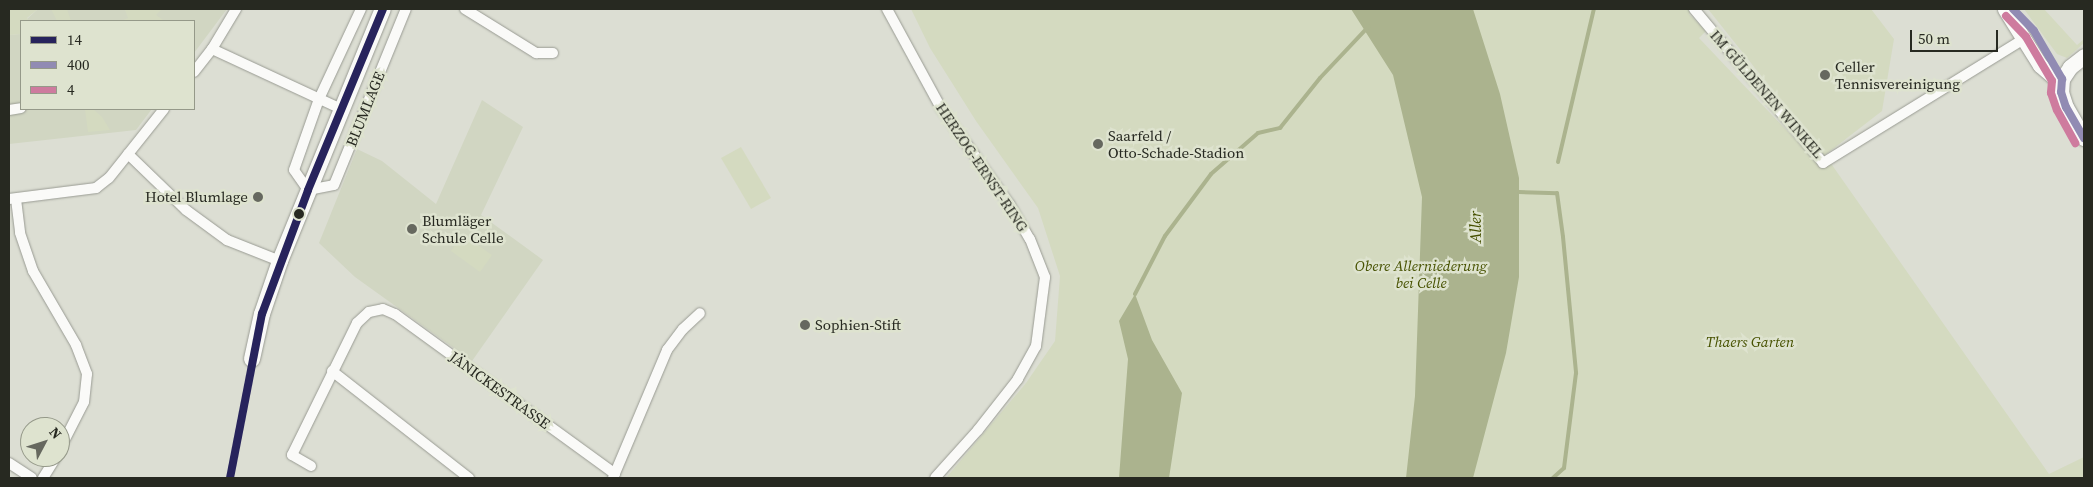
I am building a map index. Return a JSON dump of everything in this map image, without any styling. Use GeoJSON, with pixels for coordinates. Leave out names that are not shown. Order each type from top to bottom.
{"type":"FeatureCollection","features":[{"type":"Feature","properties":{"kind":"main road","name":"BLUMLAGE"},"geometry":{"type":"LineString","coordinates":[[252,359],[262,314],[280,261],[383,9]]}},
{"type":"Feature","properties":{"kind":"main road"},"geometry":{"type":"LineString","coordinates":[[2005,9],[2040,66],[2054,77],[2062,79]]}},
{"type":"Feature","properties":{"kind":"main road"},"geometry":{"type":"LineString","coordinates":[[2084,56],[2070,67],[2062,79],[2062,92],[2066,107],[2084,138]]}},
{"type":"Feature","properties":{"kind":"street"},"geometry":{"type":"LineString","coordinates":[[195,71],[212,49],[236,9]]}},
{"type":"Feature","properties":{"kind":"street"},"geometry":{"type":"LineString","coordinates":[[308,190],[294,170],[319,99],[361,9]]}},
{"type":"Feature","properties":{"kind":"street","name":"BLUMLAGE"},"geometry":{"type":"LineString","coordinates":[[308,190],[334,185],[406,9]]}},
{"type":"Feature","properties":{"kind":"street"},"geometry":{"type":"LineString","coordinates":[[464,9],[536,53],[553,53]]}},
{"type":"Feature","properties":{"kind":"street","name":"HERZOG-ERNST-RING"},"geometry":{"type":"LineString","coordinates":[[887,9],[956,133],[1010,205],[1030,239],[1045,277],[1036,346],[1018,379],[978,430],[935,478]]}},
{"type":"Feature","properties":{"kind":"street","name":"IM GÜLDENEN WINKEL"},"geometry":{"type":"LineString","coordinates":[[1694,9],[1822,163],[2024,39]]}},
{"type":"Feature","properties":{"kind":"street"},"geometry":{"type":"LineString","coordinates":[[212,49],[341,109]]}},
{"type":"Feature","properties":{"kind":"street"},"geometry":{"type":"LineString","coordinates":[[70,429],[84,402],[87,374],[76,344],[32,271],[12,199],[96,188],[109,178],[163,110]]}},
{"type":"Feature","properties":{"kind":"street"},"geometry":{"type":"LineString","coordinates":[[128,154],[186,210],[227,240],[280,261]]}},
{"type":"Feature","properties":{"kind":"street","name":"JÄNICKESTRASSE"},"geometry":{"type":"LineString","coordinates":[[332,371],[358,323],[369,312],[383,309],[395,314],[614,476]]}},
{"type":"Feature","properties":{"kind":"street"},"geometry":{"type":"LineString","coordinates":[[614,476],[668,350],[683,329],[700,313]]}},
{"type":"Feature","properties":{"kind":"street"},"geometry":{"type":"LineString","coordinates":[[311,466],[292,455],[332,371],[468,478]]}},
{"type":"Feature","properties":{"kind":"street"},"geometry":{"type":"LineString","coordinates":[[9,462],[32,478]]}},
{"type":"Feature","properties":{"kind":"street"},"geometry":{"type":"LineString","coordinates":[[43,478],[50,467]]}},
{"type":"Feature","properties":{"kind":"shaded area"},"geometry":{"type":"Polygon","coordinates":[[[38,9],[227,9],[195,52],[195,20],[27,19],[38,9]]]}},
{"type":"Feature","properties":{"kind":"shaded area"},"geometry":{"type":"Polygon","coordinates":[[[20,34],[20,110],[151,110],[136,130],[9,144],[9,35],[20,34]]]}},
{"type":"Feature","properties":{"kind":"shaded area","name":"Blumläger Schule Celle"},"geometry":{"type":"Polygon","coordinates":[[[482,100],[523,127],[481,215],[543,260],[472,361],[355,277],[319,243],[357,149],[382,161],[436,204],[482,100]]]}},
{"type":"Feature","properties":{"kind":"green space"},"geometry":{"type":"Polygon","coordinates":[[[9,9],[38,9],[27,18],[28,20],[20,20],[20,34],[9,35],[9,9]]]}},
{"type":"Feature","properties":{"kind":"green space"},"geometry":{"type":"Polygon","coordinates":[[[51,9],[67,9],[71,20],[56,20],[51,9]]]}},
{"type":"Feature","properties":{"kind":"green space"},"geometry":{"type":"Polygon","coordinates":[[[162,9],[156,15],[163,20],[123,20],[128,18],[125,10],[162,9]]]}},
{"type":"Feature","properties":{"kind":"green space"},"geometry":{"type":"Polygon","coordinates":[[[911,9],[1693,9],[1689,14],[1706,31],[1699,38],[1808,153],[1824,155],[1708,9],[1871,9],[1894,39],[1882,111],[1825,155],[2049,474],[2084,457],[2084,478],[946,478],[1026,383],[1055,341],[1060,276],[1038,208],[976,121],[930,48],[911,9]]]}},
{"type":"Feature","properties":{"kind":"green space"},"geometry":{"type":"Polygon","coordinates":[[[2024,9],[2044,9],[2077,45],[2084,39],[2084,43],[2067,58],[2057,54],[2024,9]]]}},
{"type":"Feature","properties":{"kind":"green space"},"geometry":{"type":"Polygon","coordinates":[[[85,110],[94,110],[102,117],[110,130],[88,132],[85,110]]]}},
{"type":"Feature","properties":{"kind":"green space"},"geometry":{"type":"Polygon","coordinates":[[[741,147],[771,198],[751,209],[721,158],[741,147]]]}},
{"type":"Feature","properties":{"kind":"green space"},"geometry":{"type":"Polygon","coordinates":[[[463,235],[492,255],[480,272],[451,251],[463,235]]]}},
{"type":"Feature","properties":{"kind":"water","name":"Aller"},"geometry":{"type":"Polygon","coordinates":[[[1351,9],[1473,9],[1500,94],[1519,178],[1519,277],[1506,353],[1473,478],[1406,478],[1415,396],[1422,197],[1393,75],[1351,9]]]}},
{"type":"Feature","properties":{"kind":"water"},"geometry":{"type":"Polygon","coordinates":[[[1135,294],[1152,340],[1182,393],[1169,478],[1119,478],[1128,359],[1119,321],[1135,294]]]}},
{"type":"Feature","properties":{"kind":"waterway"},"geometry":{"type":"LineString","coordinates":[[1558,162],[1594,9]]}},
{"type":"Feature","properties":{"kind":"waterway"},"geometry":{"type":"LineString","coordinates":[[1135,294],[1165,236],[1211,174],[1258,133],[1280,128],[1320,78],[1369,26]]}},
{"type":"Feature","properties":{"kind":"waterway"},"geometry":{"type":"LineString","coordinates":[[1519,192],[1557,193],[1563,237],[1576,373],[1564,468],[1553,478]]}},
{"type":"Feature","properties":{"kind":"transit line","name":"14"},"geometry":{"type":"LineString","coordinates":[[230,478],[262,314],[308,190],[383,9]]}},
{"type":"Feature","properties":{"kind":"transit line","name":"400"},"geometry":{"type":"LineString","coordinates":[[2013,9],[2034,31],[2062,79],[2061,92],[2066,107],[2084,138]]}},
{"type":"Feature","properties":{"kind":"transit line","name":"4"},"geometry":{"type":"LineString","coordinates":[[2006,16],[2026,37],[2052,81],[2051,93],[2057,110],[2075,143]]}},
{"type":"Feature","properties":{"kind":"place","name":"Celler Tennisvereinigung"},"geometry":{"type":"Point","coordinates":[1825,75]}},
{"type":"Feature","properties":{"kind":"place","name":"Saarfeld / Otto-Schade-Stadion"},"geometry":{"type":"Point","coordinates":[1098,144]}},
{"type":"Feature","properties":{"kind":"place","name":"Hotel Blumlage"},"geometry":{"type":"Point","coordinates":[258,197]}},
{"type":"Feature","properties":{"kind":"place","name":"Blumläger Schule Celle"},"geometry":{"type":"Point","coordinates":[412,229]}},
{"type":"Feature","properties":{"kind":"place","name":"Sophien-Stift"},"geometry":{"type":"Point","coordinates":[805,325]}},
{"type":"Feature","properties":{"kind":"park label","name":"Obere Allerniederung bei Celle"},"geometry":{"type":"Point","coordinates":[1421,274]}},
{"type":"Feature","properties":{"kind":"park label","name":"Thaers Garten"},"geometry":{"type":"Point","coordinates":[1750,342]}}]}
